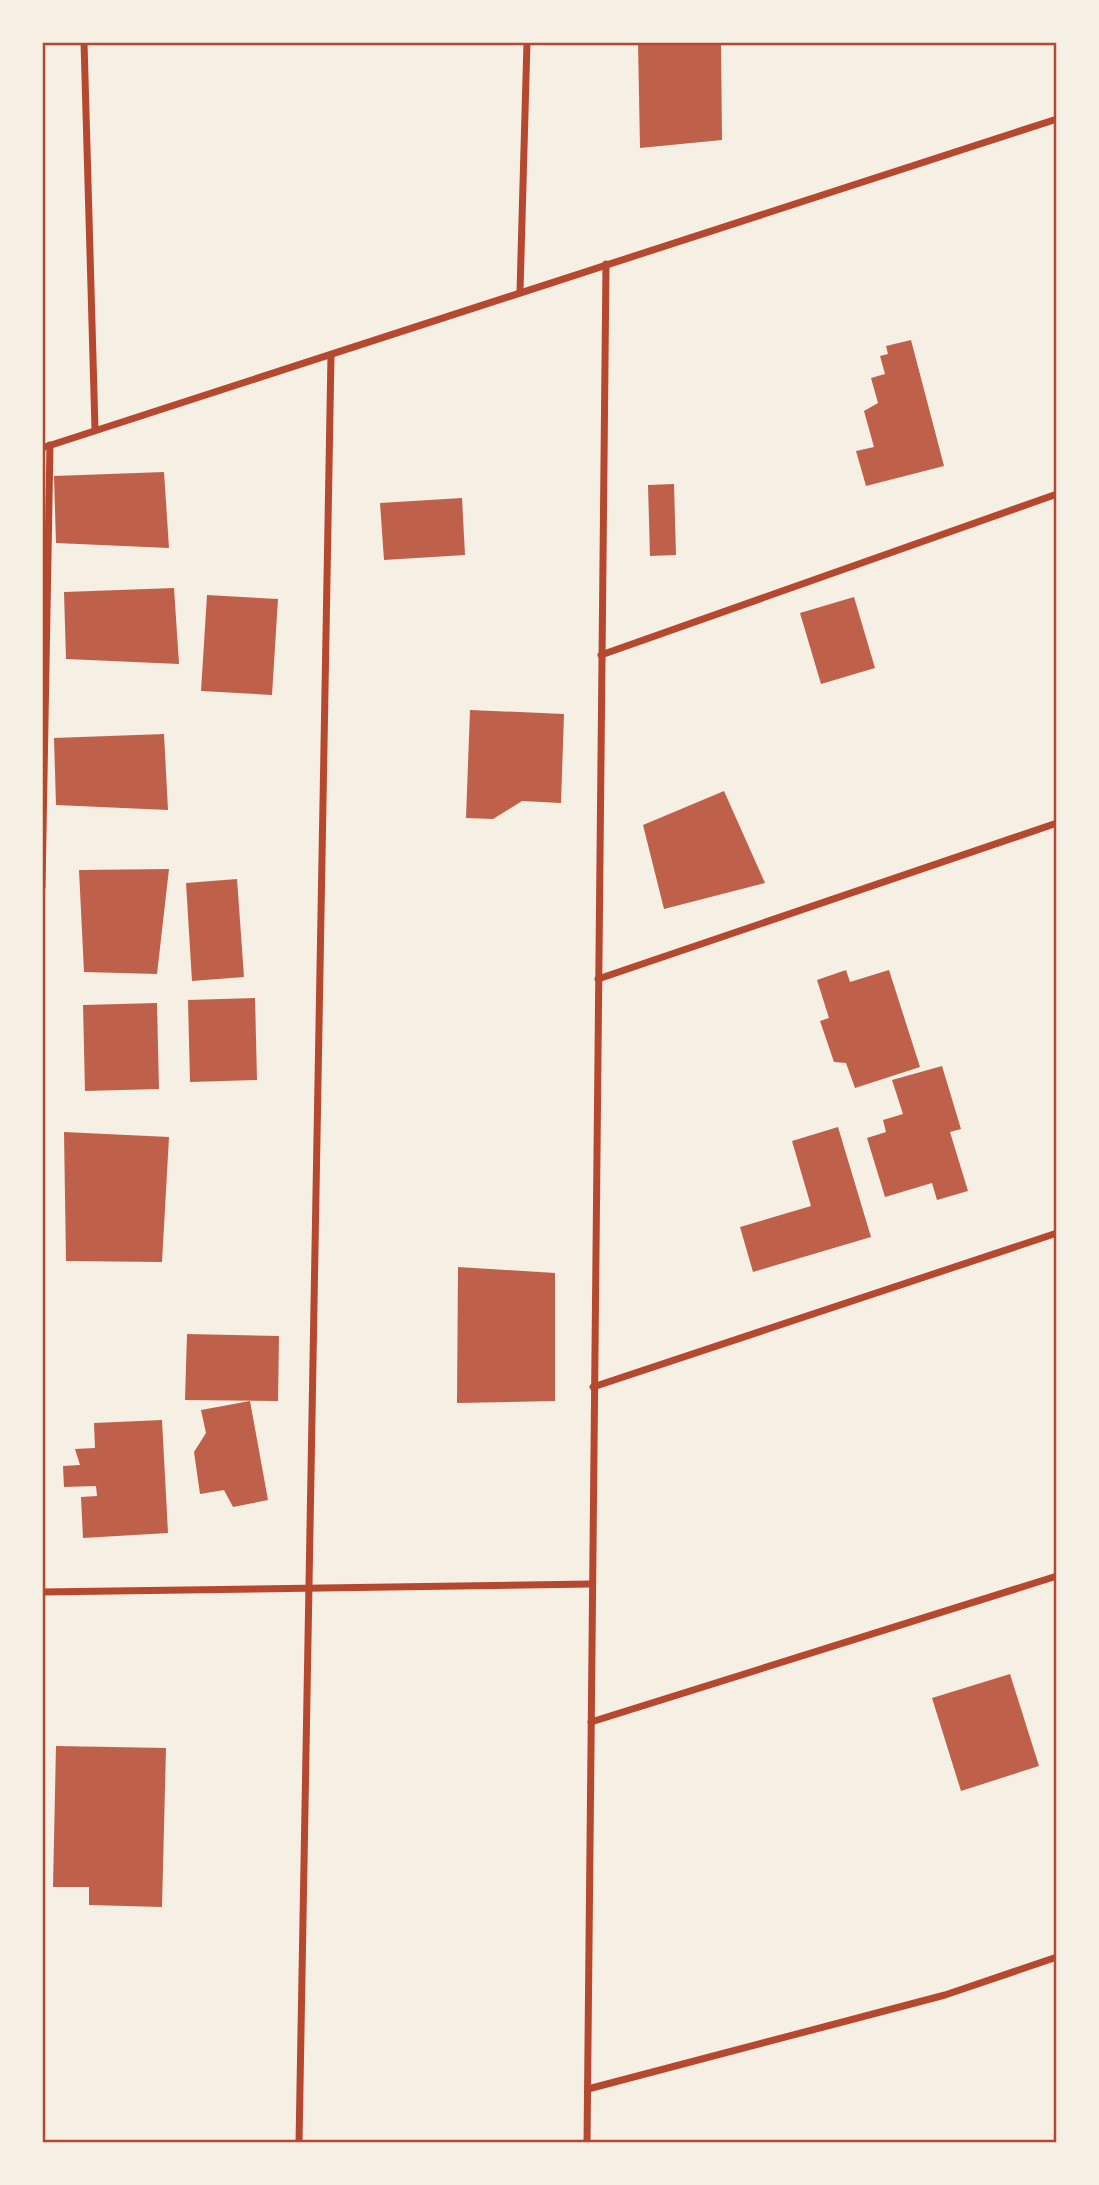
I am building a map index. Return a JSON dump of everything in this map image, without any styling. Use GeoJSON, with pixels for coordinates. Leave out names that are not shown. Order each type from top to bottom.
{"type":"FeatureCollection","features":[{"type":"Feature","properties":{"kind":"street"},"geometry":{"type":"LineString","coordinates":[[84,42],[95,429]]}},
{"type":"Feature","properties":{"kind":"street"},"geometry":{"type":"LineString","coordinates":[[520,292],[527,42]]}},
{"type":"Feature","properties":{"kind":"street"},"geometry":{"type":"LineString","coordinates":[[42,887],[46,446],[1057,119]]}},
{"type":"Feature","properties":{"kind":"street"},"geometry":{"type":"LineString","coordinates":[[587,2143],[606,264]]}},
{"type":"Feature","properties":{"kind":"street"},"geometry":{"type":"LineString","coordinates":[[299,2143],[331,355]]}},
{"type":"Feature","properties":{"kind":"street"},"geometry":{"type":"LineString","coordinates":[[601,654],[1057,494]]}},
{"type":"Feature","properties":{"kind":"street"},"geometry":{"type":"LineString","coordinates":[[598,979],[1057,823]]}},
{"type":"Feature","properties":{"kind":"street"},"geometry":{"type":"LineString","coordinates":[[593,1387],[1057,1233]]}},
{"type":"Feature","properties":{"kind":"street"},"geometry":{"type":"LineString","coordinates":[[591,1722],[1057,1576]]}},
{"type":"Feature","properties":{"kind":"street"},"geometry":{"type":"LineString","coordinates":[[42,1592],[591,1584]]}},
{"type":"Feature","properties":{"kind":"street"},"geometry":{"type":"LineString","coordinates":[[588,2089],[945,1995],[1057,1957]]}},
{"type":"Feature","properties":{"kind":"building"},"geometry":{"type":"Polygon","coordinates":[[[638,42],[721,42],[722,140],[640,148],[638,42]]]}},
{"type":"Feature","properties":{"kind":"building"},"geometry":{"type":"Polygon","coordinates":[[[911,340],[944,466],[866,486],[856,451],[874,447],[864,411],[878,403],[871,378],[885,374],[880,356],[888,354],[886,346],[911,340]]]}},
{"type":"Feature","properties":{"kind":"building"},"geometry":{"type":"Polygon","coordinates":[[[164,472],[169,548],[56,543],[54,476],[164,472]]]}},
{"type":"Feature","properties":{"kind":"building"},"geometry":{"type":"Polygon","coordinates":[[[674,484],[676,555],[650,556],[648,485],[674,484]]]}},
{"type":"Feature","properties":{"kind":"building"},"geometry":{"type":"Polygon","coordinates":[[[462,498],[465,555],[384,560],[380,503],[462,498]]]}},
{"type":"Feature","properties":{"kind":"building"},"geometry":{"type":"Polygon","coordinates":[[[174,588],[179,664],[66,659],[64,592],[174,588]]]}},
{"type":"Feature","properties":{"kind":"building"},"geometry":{"type":"Polygon","coordinates":[[[207,595],[278,599],[272,695],[201,691],[207,595]]]}},
{"type":"Feature","properties":{"kind":"building"},"geometry":{"type":"Polygon","coordinates":[[[854,597],[875,668],[821,684],[800,613],[854,597]]]}},
{"type":"Feature","properties":{"kind":"building"},"geometry":{"type":"Polygon","coordinates":[[[470,710],[564,714],[561,803],[522,801],[493,819],[466,818],[470,710]]]}},
{"type":"Feature","properties":{"kind":"building"},"geometry":{"type":"Polygon","coordinates":[[[164,734],[168,810],[56,805],[54,738],[164,734]]]}},
{"type":"Feature","properties":{"kind":"building"},"geometry":{"type":"Polygon","coordinates":[[[724,791],[765,883],[664,909],[643,825],[724,791]]]}},
{"type":"Feature","properties":{"kind":"building"},"geometry":{"type":"Polygon","coordinates":[[[169,869],[157,974],[84,972],[79,870],[169,869]]]}},
{"type":"Feature","properties":{"kind":"building"},"geometry":{"type":"Polygon","coordinates":[[[237,879],[244,977],[192,981],[186,883],[237,879]]]}},
{"type":"Feature","properties":{"kind":"building"},"geometry":{"type":"Polygon","coordinates":[[[846,970],[850,982],[889,970],[920,1067],[855,1088],[846,1063],[834,1062],[820,1021],[829,1018],[817,980],[846,970]]]}},
{"type":"Feature","properties":{"kind":"building"},"geometry":{"type":"Polygon","coordinates":[[[255,998],[257,1080],[190,1082],[188,1000],[255,998]]]}},
{"type":"Feature","properties":{"kind":"building"},"geometry":{"type":"Polygon","coordinates":[[[157,1003],[159,1089],[85,1091],[83,1005],[157,1003]]]}},
{"type":"Feature","properties":{"kind":"building"},"geometry":{"type":"Polygon","coordinates":[[[942,1066],[961,1129],[950,1132],[968,1191],[937,1200],[932,1183],[885,1197],[867,1138],[886,1132],[883,1120],[903,1114],[892,1080],[942,1066]]]}},
{"type":"Feature","properties":{"kind":"building"},"geometry":{"type":"Polygon","coordinates":[[[838,1127],[871,1237],[753,1272],[740,1227],[811,1206],[792,1141],[838,1127]]]}},
{"type":"Feature","properties":{"kind":"building"},"geometry":{"type":"Polygon","coordinates":[[[64,1132],[169,1137],[162,1262],[66,1261],[64,1132]]]}},
{"type":"Feature","properties":{"kind":"building"},"geometry":{"type":"Polygon","coordinates":[[[458,1267],[555,1273],[555,1401],[457,1403],[458,1267]]]}},
{"type":"Feature","properties":{"kind":"building"},"geometry":{"type":"Polygon","coordinates":[[[187,1334],[279,1336],[278,1401],[185,1400],[187,1334]]]}},
{"type":"Feature","properties":{"kind":"building"},"geometry":{"type":"Polygon","coordinates":[[[250,1401],[268,1500],[233,1507],[224,1490],[200,1494],[194,1452],[206,1433],[201,1410],[250,1401]]]}},
{"type":"Feature","properties":{"kind":"building"},"geometry":{"type":"Polygon","coordinates":[[[162,1420],[168,1533],[83,1538],[81,1497],[97,1496],[96,1486],[64,1487],[63,1466],[80,1465],[75,1449],[95,1448],[94,1423],[162,1420]]]}},
{"type":"Feature","properties":{"kind":"building"},"geometry":{"type":"Polygon","coordinates":[[[1010,1674],[1039,1766],[961,1791],[932,1698],[1010,1674]]]}},
{"type":"Feature","properties":{"kind":"building"},"geometry":{"type":"Polygon","coordinates":[[[56,1746],[166,1748],[162,1907],[89,1905],[89,1887],[53,1887],[56,1746]]]}}]}
